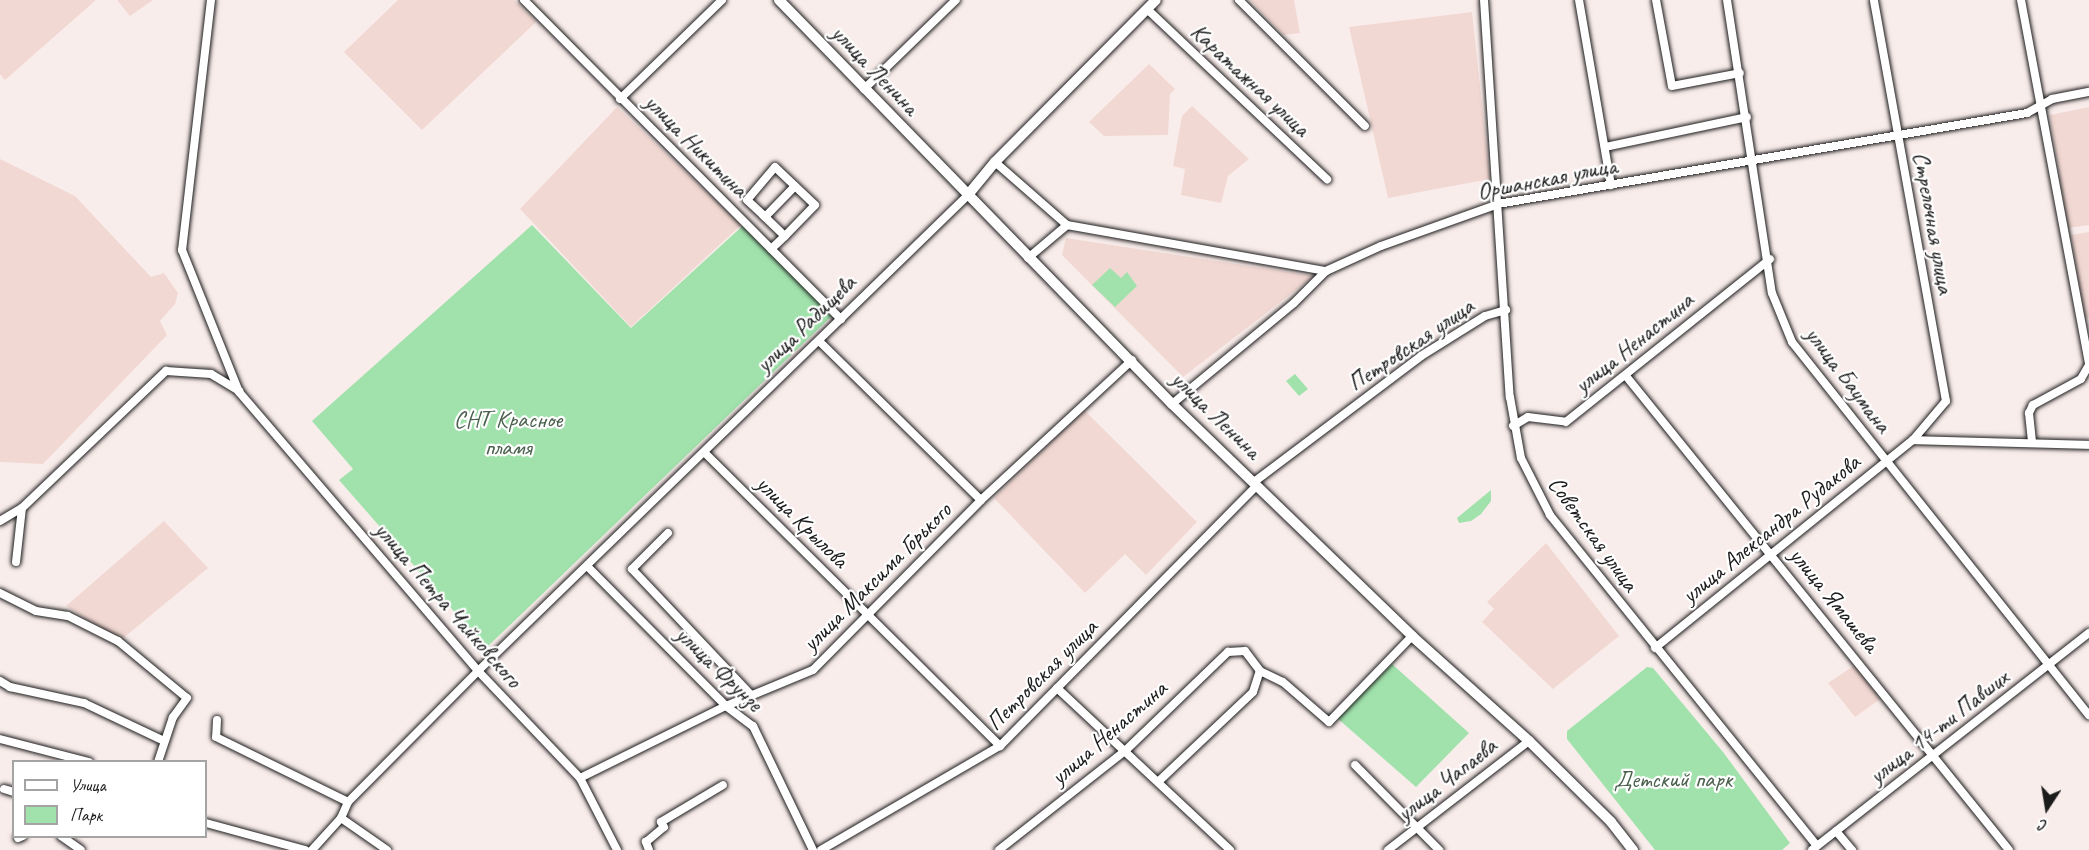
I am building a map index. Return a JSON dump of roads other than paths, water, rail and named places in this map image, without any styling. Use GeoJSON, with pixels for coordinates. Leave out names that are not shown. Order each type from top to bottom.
{"type":"FeatureCollection","features":[{"type":"Feature","properties":{"kind":"main road","name":"улица Ленина"},"geometry":{"type":"LineString","coordinates":[[779,0],[967,196],[1132,360],[1172,404],[1412,636],[1529,741],[1611,822],[1634,850]]}},
{"type":"Feature","properties":{"kind":"main road","name":"улица Радищева"},"geometry":{"type":"LineString","coordinates":[[967,196],[995,162],[1156,0]]}},
{"type":"Feature","properties":{"kind":"street","name":"улица Петра Чайковского"},"geometry":{"type":"LineString","coordinates":[[211,0],[182,250],[239,392]]}},
{"type":"Feature","properties":{"kind":"street","name":"улица Никитина"},"geometry":{"type":"LineString","coordinates":[[524,0],[841,320]]}},
{"type":"Feature","properties":{"kind":"street"},"geometry":{"type":"LineString","coordinates":[[620,99],[722,0]]}},
{"type":"Feature","properties":{"kind":"street"},"geometry":{"type":"LineString","coordinates":[[864,89],[956,0]]}},
{"type":"Feature","properties":{"kind":"street"},"geometry":{"type":"LineString","coordinates":[[1239,0],[1365,126]]}},
{"type":"Feature","properties":{"kind":"street","name":"Советская улица"},"geometry":{"type":"LineString","coordinates":[[1484,0],[1513,426],[1521,459],[1550,515],[1814,848]]}},
{"type":"Feature","properties":{"kind":"street"},"geometry":{"type":"LineString","coordinates":[[1579,0],[1611,185]]}},
{"type":"Feature","properties":{"kind":"street"},"geometry":{"type":"LineString","coordinates":[[1656,0],[1672,86],[1740,73]]}},
{"type":"Feature","properties":{"kind":"street","name":"улица Баумана"},"geometry":{"type":"LineString","coordinates":[[1728,0],[1770,259],[1772,293],[1792,342],[1884,462],[2089,715]]}},
{"type":"Feature","properties":{"kind":"street","name":"Стрелочная улица"},"geometry":{"type":"LineString","coordinates":[[1874,0],[1946,401],[1912,440]]}},
{"type":"Feature","properties":{"kind":"street"},"geometry":{"type":"LineString","coordinates":[[2021,0],[2089,365],[2081,379],[2033,405],[2029,412],[2032,442]]}},
{"type":"Feature","properties":{"kind":"street","name":"Каратажная улица"},"geometry":{"type":"LineString","coordinates":[[1147,9],[1327,179]]}},
{"type":"Feature","properties":{"kind":"street","name":"Оршанская улица"},"geometry":{"type":"LineString","coordinates":[[1326,271],[1381,246],[1498,204],[1755,162],[1898,134],[2026,113],[2052,99],[2089,92]]}},
{"type":"Feature","properties":{"kind":"street"},"geometry":{"type":"LineString","coordinates":[[1605,147],[1747,117]]}},
{"type":"Feature","properties":{"kind":"street"},"geometry":{"type":"LineString","coordinates":[[995,162],[1067,225],[1326,271]]}},
{"type":"Feature","properties":{"kind":"street"},"geometry":{"type":"LineString","coordinates":[[735,212],[775,167],[815,205],[771,249]]}},
{"type":"Feature","properties":{"kind":"street"},"geometry":{"type":"LineString","coordinates":[[765,217],[795,186]]}},
{"type":"Feature","properties":{"kind":"street","name":"улица Радищева"},"geometry":{"type":"LineString","coordinates":[[348,802],[478,671],[588,567],[967,196]]}},
{"type":"Feature","properties":{"kind":"street"},"geometry":{"type":"LineString","coordinates":[[747,200],[785,236]]}},
{"type":"Feature","properties":{"kind":"street"},"geometry":{"type":"LineString","coordinates":[[1028,258],[1067,225]]}},
{"type":"Feature","properties":{"kind":"street","name":"улица Ненастина"},"geometry":{"type":"LineString","coordinates":[[1513,426],[1528,417],[1566,422],[1770,259]]}},
{"type":"Feature","properties":{"kind":"street"},"geometry":{"type":"LineString","coordinates":[[1172,404],[1294,303],[1326,271]]}},
{"type":"Feature","properties":{"kind":"street","name":"Петровская улица"},"geometry":{"type":"LineString","coordinates":[[821,850],[1000,746],[1256,483],[1421,356],[1485,316],[1506,310]]}},
{"type":"Feature","properties":{"kind":"street"},"geometry":{"type":"LineString","coordinates":[[819,341],[981,500]]}},
{"type":"Feature","properties":{"kind":"street","name":"улица Максима Горького"},"geometry":{"type":"LineString","coordinates":[[579,777],[726,706],[813,670],[981,500],[1132,360]]}},
{"type":"Feature","properties":{"kind":"street","name":"улица Петра Чайковского"},"geometry":{"type":"LineString","coordinates":[[0,520],[22,508],[166,371],[211,374],[239,392],[478,671],[579,777],[617,850]]}},
{"type":"Feature","properties":{"kind":"street","name":"улица Ямашева"},"geometry":{"type":"LineString","coordinates":[[1626,376],[1772,553],[1932,756],[2010,850]]}},
{"type":"Feature","properties":{"kind":"street"},"geometry":{"type":"LineString","coordinates":[[1912,440],[2089,445]]}},
{"type":"Feature","properties":{"kind":"street","name":"улица Александра Рудакова"},"geometry":{"type":"LineString","coordinates":[[1654,648],[1912,440]]}},
{"type":"Feature","properties":{"kind":"street","name":"улица Крылова"},"geometry":{"type":"LineString","coordinates":[[705,453],[1000,746]]}},
{"type":"Feature","properties":{"kind":"street"},"geometry":{"type":"LineString","coordinates":[[16,562],[22,508]]}},
{"type":"Feature","properties":{"kind":"street"},"geometry":{"type":"LineString","coordinates":[[668,533],[632,569],[751,695]]}},
{"type":"Feature","properties":{"kind":"street","name":"улица Фрунзе"},"geometry":{"type":"LineString","coordinates":[[588,567],[726,706],[753,726],[813,850]]}},
{"type":"Feature","properties":{"kind":"street"},"geometry":{"type":"LineString","coordinates":[[0,593],[36,612],[68,616],[118,641],[187,698],[173,717],[159,760]]}},
{"type":"Feature","properties":{"kind":"street","name":"улица 14-ти Павших"},"geometry":{"type":"LineString","coordinates":[[1814,848],[2089,633]]}},
{"type":"Feature","properties":{"kind":"street"},"geometry":{"type":"LineString","coordinates":[[1159,781],[1253,692],[1260,671],[1283,682],[1329,722],[1412,636]]}},
{"type":"Feature","properties":{"kind":"street","name":"улица Ненастина"},"geometry":{"type":"LineString","coordinates":[[999,850],[1125,751],[1228,652],[1245,651],[1260,671]]}},
{"type":"Feature","properties":{"kind":"street"},"geometry":{"type":"LineString","coordinates":[[0,681],[10,687],[84,703],[164,741]]}},
{"type":"Feature","properties":{"kind":"street"},"geometry":{"type":"LineString","coordinates":[[1057,688],[1159,781],[1230,850]]}},
{"type":"Feature","properties":{"kind":"street"},"geometry":{"type":"LineString","coordinates":[[218,720],[216,737],[348,802],[341,818],[312,850]]}},
{"type":"Feature","properties":{"kind":"street"},"geometry":{"type":"LineString","coordinates":[[0,739],[81,760]]}},
{"type":"Feature","properties":{"kind":"street","name":"улица Чапаева"},"geometry":{"type":"LineString","coordinates":[[1388,850],[1529,741]]}},
{"type":"Feature","properties":{"kind":"street"},"geometry":{"type":"LineString","coordinates":[[1355,765],[1420,827],[1439,850]]}},
{"type":"Feature","properties":{"kind":"street"},"geometry":{"type":"LineString","coordinates":[[649,850],[646,842],[664,827],[661,822],[723,786]]}},
{"type":"Feature","properties":{"kind":"street"},"geometry":{"type":"LineString","coordinates":[[4,789],[12,791]]}},
{"type":"Feature","properties":{"kind":"street"},"geometry":{"type":"LineString","coordinates":[[341,818],[387,850]]}},
{"type":"Feature","properties":{"kind":"street"},"geometry":{"type":"LineString","coordinates":[[207,823],[305,850]]}},
{"type":"Feature","properties":{"kind":"street"},"geometry":{"type":"LineString","coordinates":[[1836,831],[1852,850]]}},
{"type":"Feature","properties":{"kind":"street"},"geometry":{"type":"LineString","coordinates":[[63,838],[81,850]]}},
{"type":"Feature","properties":{"kind":"park label","name":"СНТ Красное пламя"},"geometry":{"type":"Point","coordinates":[508,434]}},
{"type":"Feature","properties":{"kind":"park label","name":"Детский парк"},"geometry":{"type":"Point","coordinates":[1673,780]}}]}
